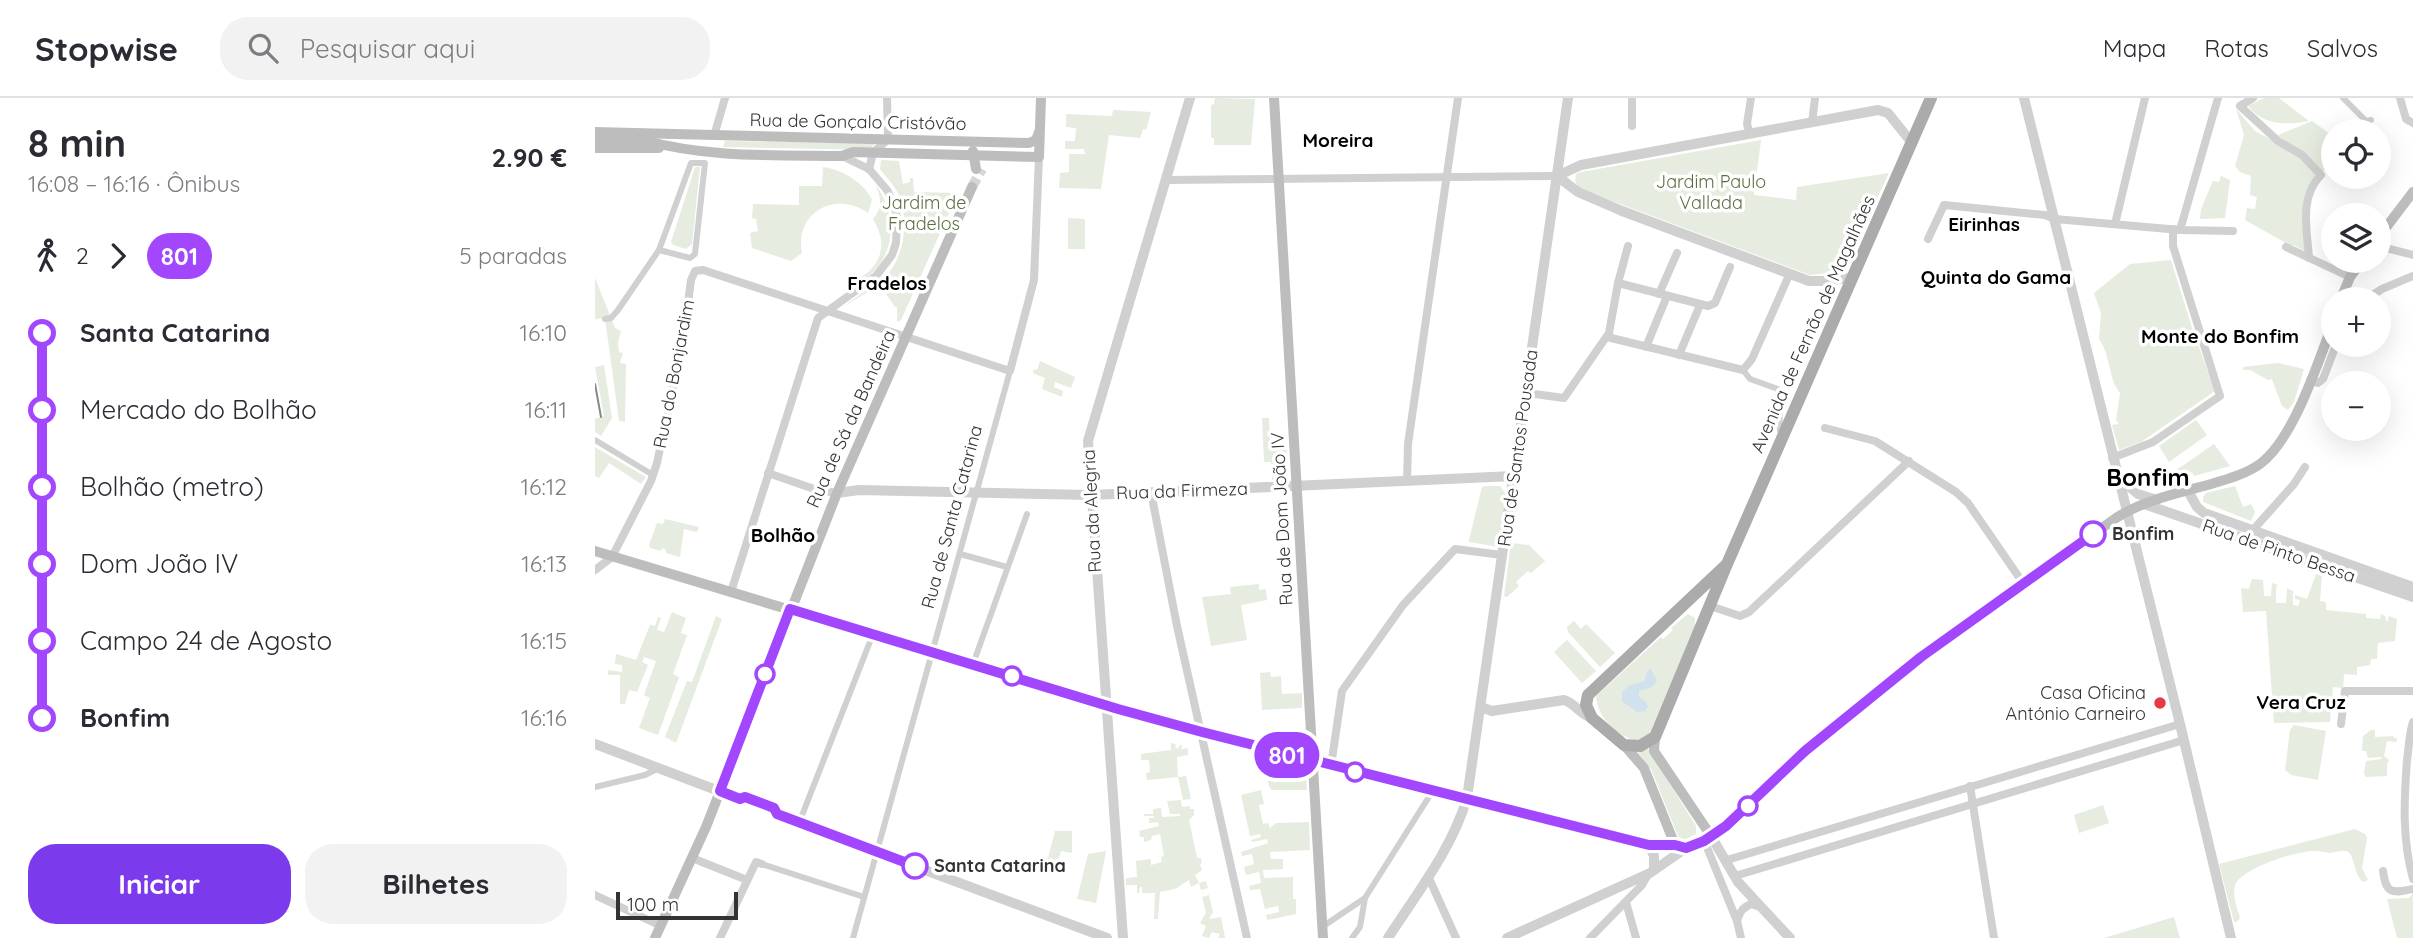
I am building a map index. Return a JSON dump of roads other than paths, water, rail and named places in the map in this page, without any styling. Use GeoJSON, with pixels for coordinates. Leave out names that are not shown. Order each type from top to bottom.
{"type":"FeatureCollection","features":[{"type":"Feature","properties":{"kind":"main road","name":"Rua de Santa Catarina"},"geometry":{"type":"LineString","coordinates":[[1039,157],[1041,98]]}},
{"type":"Feature","properties":{"kind":"main road","name":"Rua de Dom João IV"},"geometry":{"type":"LineString","coordinates":[[1274,98],[1323,933]]}},
{"type":"Feature","properties":{"kind":"main road","name":"Avenida de Fernão de Magalhães"},"geometry":{"type":"LineString","coordinates":[[1655,737],[1727,564],[1931,98]]}},
{"type":"Feature","properties":{"kind":"main road","name":"Rua de Gonçalo Cristóvão"},"geometry":{"type":"LineString","coordinates":[[595,148],[714,136],[1029,143],[1037,140],[1040,130]]}},
{"type":"Feature","properties":{"kind":"main road","name":"Rua de Gonçalo Cristóvão"},"geometry":{"type":"LineString","coordinates":[[595,132],[643,133],[718,154],[842,156],[853,152],[1039,157]]}},
{"type":"Feature","properties":{"kind":"main road","name":"Rua de Gonçalo Cristóvão"},"geometry":{"type":"LineString","coordinates":[[595,140],[666,141]]}},
{"type":"Feature","properties":{"kind":"main road"},"geometry":{"type":"LineString","coordinates":[[969,142],[979,169],[993,156]]}},
{"type":"Feature","properties":{"kind":"main road","name":"Rua de Sá da Bandeira"},"geometry":{"type":"LineString","coordinates":[[655,938],[720,791],[837,493],[972,187]]}},
{"type":"Feature","properties":{"kind":"main road"},"geometry":{"type":"LineString","coordinates":[[2391,221],[2413,192]]}},
{"type":"Feature","properties":{"kind":"main road"},"geometry":{"type":"LineString","coordinates":[[2346,287],[2353,273]]}},
{"type":"Feature","properties":{"kind":"main road"},"geometry":{"type":"LineString","coordinates":[[595,551],[1202,732],[1649,845],[1680,846],[1708,838],[1726,826],[1805,751],[1921,657],[2127,510],[2143,500],[2157,500],[2229,479],[2262,463],[2273,452],[2292,422],[2321,353]]}},
{"type":"Feature","properties":{"kind":"main road","name":"Avenida de Fernão de Magalhães"},"geometry":{"type":"LineString","coordinates":[[1592,718],[1586,705],[1588,695],[1727,564]]}},
{"type":"Feature","properties":{"kind":"main road"},"geometry":{"type":"LineString","coordinates":[[1685,606],[1695,608],[1705,620]]}},
{"type":"Feature","properties":{"kind":"main road"},"geometry":{"type":"LineString","coordinates":[[1592,718],[1637,757],[1680,846]]}},
{"type":"Feature","properties":{"kind":"main road"},"geometry":{"type":"LineString","coordinates":[[1655,737],[1654,751],[1708,838]]}},
{"type":"Feature","properties":{"kind":"main road"},"geometry":{"type":"LineString","coordinates":[[1624,745],[1640,746],[1655,737]]}},
{"type":"Feature","properties":{"kind":"street"},"geometry":{"type":"LineString","coordinates":[[714,136],[725,98]]}},
{"type":"Feature","properties":{"kind":"street"},"geometry":{"type":"LineString","coordinates":[[869,169],[873,153],[888,139],[887,98]]}},
{"type":"Feature","properties":{"kind":"street","name":"Rua da Alegria"},"geometry":{"type":"LineString","coordinates":[[1123,938],[1088,441],[1190,98]]}},
{"type":"Feature","properties":{"kind":"street"},"geometry":{"type":"LineString","coordinates":[[1407,481],[1408,444],[1458,98]]}},
{"type":"Feature","properties":{"kind":"street","name":"Rua de Santos Pousada"},"geometry":{"type":"LineString","coordinates":[[1388,938],[1460,822],[1467,798],[1568,98]]}},
{"type":"Feature","properties":{"kind":"street"},"geometry":{"type":"LineString","coordinates":[[1632,98],[1632,126]]}},
{"type":"Feature","properties":{"kind":"street"},"geometry":{"type":"LineString","coordinates":[[1750,134],[1747,124],[1751,98]]}},
{"type":"Feature","properties":{"kind":"street"},"geometry":{"type":"LineString","coordinates":[[1812,123],[1815,98]]}},
{"type":"Feature","properties":{"kind":"street"},"geometry":{"type":"LineString","coordinates":[[2024,98],[2231,938]]}},
{"type":"Feature","properties":{"kind":"street"},"geometry":{"type":"LineString","coordinates":[[2115,223],[2145,98]]}},
{"type":"Feature","properties":{"kind":"street"},"geometry":{"type":"LineString","coordinates":[[2112,457],[2153,442],[2220,396],[2173,246],[2218,98]]}},
{"type":"Feature","properties":{"kind":"street"},"geometry":{"type":"LineString","coordinates":[[2253,98],[2240,106],[2278,141],[2302,155],[2321,175],[2311,186],[2307,203],[2309,258]]}},
{"type":"Feature","properties":{"kind":"street"},"geometry":{"type":"LineString","coordinates":[[2343,98],[2364,119]]}},
{"type":"Feature","properties":{"kind":"street"},"geometry":{"type":"LineString","coordinates":[[2400,98],[2406,120]]}},
{"type":"Feature","properties":{"kind":"street"},"geometry":{"type":"LineString","coordinates":[[1165,180],[1557,176],[1581,165],[1883,110],[1912,143]]}},
{"type":"Feature","properties":{"kind":"street"},"geometry":{"type":"LineString","coordinates":[[731,592],[818,318],[876,276],[892,256],[898,230],[894,204],[887,190],[869,169],[842,156]]}},
{"type":"Feature","properties":{"kind":"street","name":"Rua de Santa Catarina"},"geometry":{"type":"LineString","coordinates":[[853,938],[1034,281],[1039,157]]}},
{"type":"Feature","properties":{"kind":"street"},"geometry":{"type":"LineString","coordinates":[[608,318],[641,280],[663,243],[691,163],[705,163],[695,254],[690,258]]}},
{"type":"Feature","properties":{"kind":"street"},"geometry":{"type":"LineString","coordinates":[[1557,176],[1578,192],[1622,211],[1815,282],[1853,277]]}},
{"type":"Feature","properties":{"kind":"street"},"geometry":{"type":"LineString","coordinates":[[1929,239],[1944,205],[2045,215],[2055,219],[2233,231]]}},
{"type":"Feature","properties":{"kind":"street"},"geometry":{"type":"LineString","coordinates":[[1527,393],[1565,398],[1607,337],[1628,246]]}},
{"type":"Feature","properties":{"kind":"street"},"geometry":{"type":"LineString","coordinates":[[2286,247],[2350,277]]}},
{"type":"Feature","properties":{"kind":"street"},"geometry":{"type":"LineString","coordinates":[[2391,249],[2413,255]]}},
{"type":"Feature","properties":{"kind":"street"},"geometry":{"type":"LineString","coordinates":[[659,250],[690,258]]}},
{"type":"Feature","properties":{"kind":"street"},"geometry":{"type":"LineString","coordinates":[[1646,347],[1677,253]]}},
{"type":"Feature","properties":{"kind":"street"},"geometry":{"type":"LineString","coordinates":[[690,258],[695,271],[703,270],[1010,371]]}},
{"type":"Feature","properties":{"kind":"street"},"geometry":{"type":"LineString","coordinates":[[1618,283],[1708,306],[1715,303],[1730,267]]}},
{"type":"Feature","properties":{"kind":"street","name":"Rua do Bonjardim"},"geometry":{"type":"LineString","coordinates":[[595,570],[612,557],[653,475],[683,341],[691,280],[695,271]]}},
{"type":"Feature","properties":{"kind":"street"},"geometry":{"type":"LineString","coordinates":[[1743,370],[1752,359],[1790,273]]}},
{"type":"Feature","properties":{"kind":"street"},"geometry":{"type":"LineString","coordinates":[[2387,287],[2413,276]]}},
{"type":"Feature","properties":{"kind":"street"},"geometry":{"type":"LineString","coordinates":[[1679,355],[1700,304]]}},
{"type":"Feature","properties":{"kind":"street"},"geometry":{"type":"LineString","coordinates":[[1607,337],[1743,370],[1750,379],[1778,389],[1781,400],[1779,426],[1784,433]]}},
{"type":"Feature","properties":{"kind":"street"},"geometry":{"type":"LineString","coordinates":[[2310,380],[2318,383],[2323,379],[2331,357]]}},
{"type":"Feature","properties":{"kind":"street"},"geometry":{"type":"LineString","coordinates":[[1825,428],[1875,441],[1964,499],[2023,583]]}},
{"type":"Feature","properties":{"kind":"street"},"geometry":{"type":"LineString","coordinates":[[595,440],[653,475]]}},
{"type":"Feature","properties":{"kind":"street"},"geometry":{"type":"LineString","coordinates":[[1710,606],[1740,616],[1749,612],[1909,461]]}},
{"type":"Feature","properties":{"kind":"street"},"geometry":{"type":"LineString","coordinates":[[2253,530],[2294,484],[2305,467]]}},
{"type":"Feature","properties":{"kind":"street","name":"Rua da Firmeza"},"geometry":{"type":"LineString","coordinates":[[768,473],[817,490],[837,493],[859,490],[976,493],[1032,498],[1514,476]]}},
{"type":"Feature","properties":{"kind":"street","name":"Rua de Pinto Bessa"},"geometry":{"type":"LineString","coordinates":[[2118,477],[2143,500],[2413,597]]}},
{"type":"Feature","properties":{"kind":"street","name":"Rua de Pinto Bessa"},"geometry":{"type":"LineString","coordinates":[[2188,491],[2197,507],[2204,513],[2413,587]]}},
{"type":"Feature","properties":{"kind":"street"},"geometry":{"type":"LineString","coordinates":[[1151,492],[1177,626],[1247,938]]}},
{"type":"Feature","properties":{"kind":"street"},"geometry":{"type":"LineString","coordinates":[[973,664],[1027,514]]}},
{"type":"Feature","properties":{"kind":"street"},"geometry":{"type":"LineString","coordinates":[[1332,766],[1342,691],[1403,605],[1455,549],[1502,555]]}},
{"type":"Feature","properties":{"kind":"street"},"geometry":{"type":"LineString","coordinates":[[960,554],[1007,566]]}},
{"type":"Feature","properties":{"kind":"street"},"geometry":{"type":"LineString","coordinates":[[799,823],[873,634]]}},
{"type":"Feature","properties":{"kind":"street"},"geometry":{"type":"LineString","coordinates":[[2341,724],[2345,691],[2413,691]]}},
{"type":"Feature","properties":{"kind":"street"},"geometry":{"type":"LineString","coordinates":[[1482,708],[1492,710],[1563,700],[1584,716],[1592,718]]}},
{"type":"Feature","properties":{"kind":"street"},"geometry":{"type":"LineString","coordinates":[[1727,859],[2180,724]]}},
{"type":"Feature","properties":{"kind":"street"},"geometry":{"type":"LineString","coordinates":[[2412,724],[2404,811],[2407,851],[2413,878]]}},
{"type":"Feature","properties":{"kind":"street"},"geometry":{"type":"LineString","coordinates":[[1735,876],[2184,740]]}},
{"type":"Feature","properties":{"kind":"street"},"geometry":{"type":"LineString","coordinates":[[595,744],[740,799],[745,797],[774,808],[777,814],[799,823],[1107,938]]}},
{"type":"Feature","properties":{"kind":"street"},"geometry":{"type":"LineString","coordinates":[[2108,744],[2113,761]]}},
{"type":"Feature","properties":{"kind":"street"},"geometry":{"type":"LineString","coordinates":[[2040,764],[2045,781]]}},
{"type":"Feature","properties":{"kind":"street"},"geometry":{"type":"LineString","coordinates":[[595,787],[645,775],[657,769]]}},
{"type":"Feature","properties":{"kind":"street"},"geometry":{"type":"LineString","coordinates":[[1970,786],[1994,938]]}},
{"type":"Feature","properties":{"kind":"street"},"geometry":{"type":"LineString","coordinates":[[1323,933],[1365,898],[1432,792]]}},
{"type":"Feature","properties":{"kind":"street"},"geometry":{"type":"LineString","coordinates":[[1908,804],[1914,820]]}},
{"type":"Feature","properties":{"kind":"street"},"geometry":{"type":"LineString","coordinates":[[1708,838],[1727,859],[1735,876],[1760,907],[1790,938]]}},
{"type":"Feature","properties":{"kind":"street"},"geometry":{"type":"LineString","coordinates":[[1708,838],[1741,938]]}},
{"type":"Feature","properties":{"kind":"street"},"geometry":{"type":"LineString","coordinates":[[1786,842],[1791,858]]}},
{"type":"Feature","properties":{"kind":"street"},"geometry":{"type":"LineString","coordinates":[[1649,845],[1654,856],[1652,871]]}},
{"type":"Feature","properties":{"kind":"street"},"geometry":{"type":"LineString","coordinates":[[1590,938],[1642,885],[1652,871],[1680,846]]}},
{"type":"Feature","properties":{"kind":"street"},"geometry":{"type":"LineString","coordinates":[[692,858],[747,880]]}},
{"type":"Feature","properties":{"kind":"street"},"geometry":{"type":"LineString","coordinates":[[720,938],[756,862],[864,897]]}},
{"type":"Feature","properties":{"kind":"street"},"geometry":{"type":"LineString","coordinates":[[1513,937],[1652,871]]}},
{"type":"Feature","properties":{"kind":"street"},"geometry":{"type":"LineString","coordinates":[[2383,871],[2385,886],[2390,890],[2399,892],[2413,889]]}},
{"type":"Feature","properties":{"kind":"street"},"geometry":{"type":"LineString","coordinates":[[1428,876],[1456,938]]}},
{"type":"Feature","properties":{"kind":"street"},"geometry":{"type":"LineString","coordinates":[[595,895],[661,926]]}},
{"type":"Feature","properties":{"kind":"street"},"geometry":{"type":"LineString","coordinates":[[1352,938],[1360,927],[1365,898]]}},
{"type":"Feature","properties":{"kind":"street"},"geometry":{"type":"LineString","coordinates":[[1626,902],[1636,938]]}},
{"type":"Feature","properties":{"kind":"street"},"geometry":{"type":"LineString","coordinates":[[1737,921],[1745,907],[1760,907]]}},
{"type":"Feature","properties":{"kind":"water"},"geometry":{"type":"Polygon","coordinates":[[[1651,669],[1657,681],[1652,687],[1639,691],[1639,697],[1648,707],[1645,711],[1637,712],[1622,701],[1622,692],[1628,686],[1644,681],[1651,669]]]}},
{"type":"Feature","properties":{"kind":"tunnel"},"geometry":{"type":"LineString","coordinates":[[972,187],[982,169]]}},
{"type":"Feature","properties":{"kind":"tram line"},"geometry":{"type":"LineString","coordinates":[[595,384],[601,417]]}},
{"type":"Feature","properties":{"kind":"place","name":"Bonfim"},"geometry":{"type":"Point","coordinates":[2093,534]}},
{"type":"Feature","properties":{"kind":"place","name":"Casa Oficina António Carneiro"},"geometry":{"type":"Point","coordinates":[2160,703]}},
{"type":"Feature","properties":{"kind":"place","name":"Santa Catarina"},"geometry":{"type":"Point","coordinates":[915,866]}},
{"type":"Feature","properties":{"kind":"district","name":"Moreira"},"geometry":{"type":"Point","coordinates":[1338,140]}},
{"type":"Feature","properties":{"kind":"district","name":"Eirinhas"},"geometry":{"type":"Point","coordinates":[1984,224]}},
{"type":"Feature","properties":{"kind":"district","name":"Quinta do Gama"},"geometry":{"type":"Point","coordinates":[1996,277]}},
{"type":"Feature","properties":{"kind":"district","name":"Fradelos"},"geometry":{"type":"Point","coordinates":[887,283]}},
{"type":"Feature","properties":{"kind":"district","name":"Monte do Bonfim"},"geometry":{"type":"Point","coordinates":[2220,336]}},
{"type":"Feature","properties":{"kind":"district","name":"Bonfim"},"geometry":{"type":"Point","coordinates":[2148,478]}},
{"type":"Feature","properties":{"kind":"district","name":"Bolhão"},"geometry":{"type":"Point","coordinates":[783,535]}},
{"type":"Feature","properties":{"kind":"district","name":"Vera Cruz"},"geometry":{"type":"Point","coordinates":[2301,702]}},
{"type":"Feature","properties":{"kind":"park label","name":"Jardim Paulo Vallada"},"geometry":{"type":"Point","coordinates":[1711,192]}},
{"type":"Feature","properties":{"kind":"park label","name":"Jardim de Fradelos"},"geometry":{"type":"Point","coordinates":[924,213]}}]}
